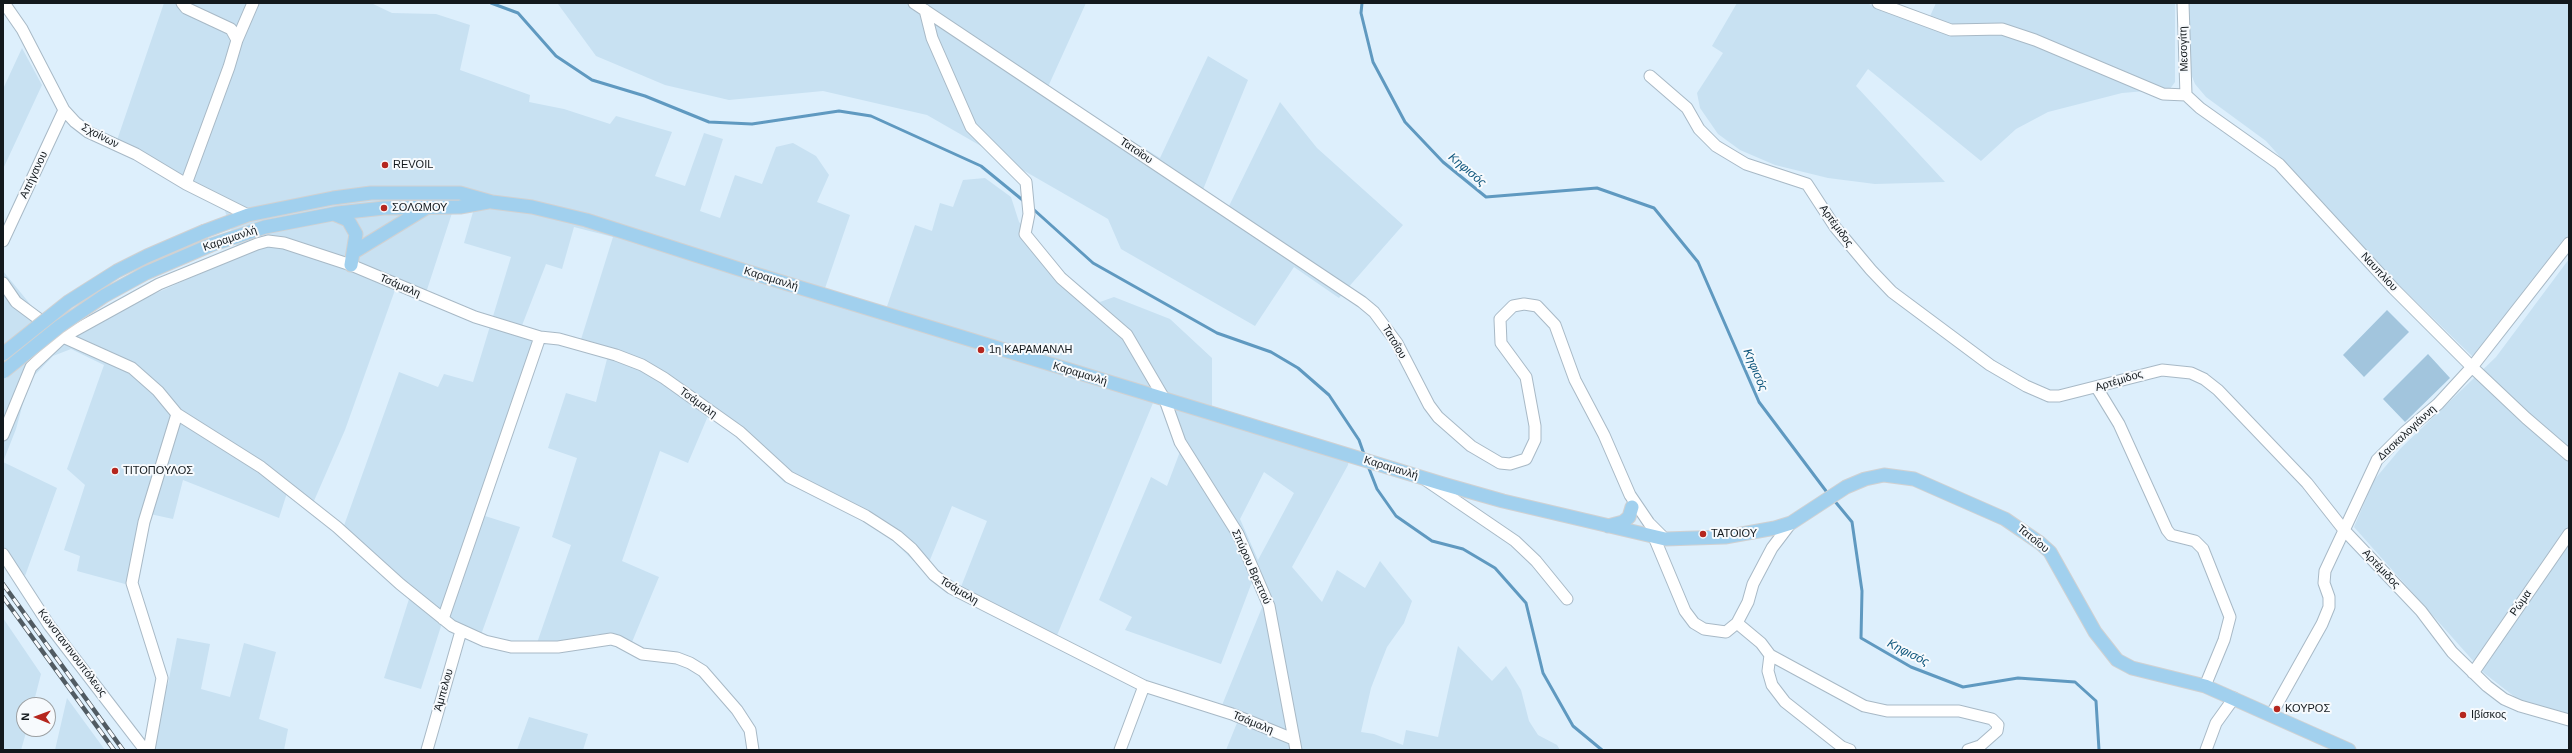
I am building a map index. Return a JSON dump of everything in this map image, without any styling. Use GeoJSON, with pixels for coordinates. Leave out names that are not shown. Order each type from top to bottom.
{"type":"FeatureCollection","features":[{"type":"Feature","properties":{"kind":"main road","name":"Καραμανλή"},"geometry":{"type":"LineString","coordinates":[[3,354],[52,314],[111,275],[147,256],[205,231],[248,216],[333,198],[398,191],[460,193],[492,202],[527,206],[586,220],[1165,400],[1503,501],[1656,537]]}},
{"type":"Feature","properties":{"kind":"main road","name":"Καραμανλή"},"geometry":{"type":"LineString","coordinates":[[3,372],[60,326],[104,296],[146,273],[211,245],[266,227],[332,214],[384,208],[460,207],[492,202]]}},
{"type":"Feature","properties":{"kind":"main road"},"geometry":{"type":"LineString","coordinates":[[354,252],[428,207]]}},
{"type":"Feature","properties":{"kind":"main road"},"geometry":{"type":"LineString","coordinates":[[332,214],[340,216],[353,226],[356,234],[351,265]]}},
{"type":"Feature","properties":{"kind":"main road","name":"Τατοΐου"},"geometry":{"type":"LineString","coordinates":[[1656,537],[1724,537],[1762,531],[1791,523],[1846,487],[1865,479],[1884,475],[1914,479],[2005,519],[2029,534],[2050,552],[2095,632],[2117,660],[2132,668],[2205,686],[2271,714],[2349,750]]}},
{"type":"Feature","properties":{"kind":"main road"},"geometry":{"type":"LineString","coordinates":[[1606,526],[1623,522],[1629,516],[1632,507]]}},
{"type":"Feature","properties":{"kind":"street","name":"Σχοίνων"},"geometry":{"type":"LineString","coordinates":[[4,3],[22,29],[64,110],[88,132],[136,154],[186,184],[248,216]]}},
{"type":"Feature","properties":{"kind":"street"},"geometry":{"type":"LineString","coordinates":[[182,3],[186,8],[231,29],[237,40]]}},
{"type":"Feature","properties":{"kind":"street"},"geometry":{"type":"LineString","coordinates":[[186,184],[229,68],[237,40],[253,3]]}},
{"type":"Feature","properties":{"kind":"street","name":"Τατοΐου"},"geometry":{"type":"LineString","coordinates":[[914,3],[1350,293],[1374,312],[1397,343],[1425,399],[1438,417],[1471,446],[1500,463],[1510,464],[1526,459],[1535,440],[1535,426],[1526,377],[1501,343],[1499,333],[1500,319],[1506,310],[1513,306],[1524,304],[1537,306],[1554,324],[1575,380],[1604,436],[1637,507],[1656,537]]}},
{"type":"Feature","properties":{"kind":"street"},"geometry":{"type":"LineString","coordinates":[[1878,3],[1952,30],[2002,29],[2035,40],[2163,94],[2186,95]]}},
{"type":"Feature","properties":{"kind":"street","name":"Μεσογίτη"},"geometry":{"type":"LineString","coordinates":[[2183,3],[2186,95]]}},
{"type":"Feature","properties":{"kind":"street","name":"Σπύρου Βρεττού"},"geometry":{"type":"LineString","coordinates":[[925,10],[932,38],[971,127],[1026,182],[1029,214],[1025,234],[1061,278],[1127,335],[1165,400],[1180,442],[1238,534],[1264,592],[1272,617],[1296,750]]}},
{"type":"Feature","properties":{"kind":"street","name":"Αρτέμιδος"},"geometry":{"type":"LineString","coordinates":[[1650,76],[1687,108],[1699,129],[1716,146],[1746,164],[1807,184],[1835,227],[1870,270],[1909,306],[1990,365],[2026,386],[2049,396],[2059,396],[2097,388],[2162,370],[2191,373],[2204,379],[2218,390],[2307,483],[2344,530],[2421,611],[2452,652],[2473,673],[2504,699],[2520,706],[2569,720]]}},
{"type":"Feature","properties":{"kind":"street","name":"Ναυπλίου"},"geometry":{"type":"LineString","coordinates":[[2186,95],[2200,108],[2279,164],[2394,289],[2472,367],[2526,418],[2569,455]]}},
{"type":"Feature","properties":{"kind":"street","name":"Απήγανου"},"geometry":{"type":"LineString","coordinates":[[3,241],[64,110]]}},
{"type":"Feature","properties":{"kind":"street","name":"Τσάμαλη"},"geometry":{"type":"LineString","coordinates":[[3,435],[31,367],[63,337],[159,284],[257,244],[268,241],[284,243],[351,265],[475,317],[540,337],[559,339],[616,355],[659,375],[740,432],[789,477],[866,516],[896,536],[912,549],[941,582],[987,607],[1144,686],[1225,712],[1293,739]]}},
{"type":"Feature","properties":{"kind":"street","name":"Δασκαλογιάννη"},"geometry":{"type":"LineString","coordinates":[[2271,714],[2322,624],[2329,607],[2329,596],[2324,583],[2325,571],[2377,460],[2405,432],[2438,404],[2472,367],[2569,243]]}},
{"type":"Feature","properties":{"kind":"street"},"geometry":{"type":"LineString","coordinates":[[3,283],[16,302],[63,337],[132,368],[158,391],[177,414],[261,467],[337,527],[400,584],[443,619],[462,631],[485,641],[511,647],[558,647],[611,639],[618,640],[642,654],[677,658],[690,663],[703,672],[737,710],[750,730],[753,750]]}},
{"type":"Feature","properties":{"kind":"street"},"geometry":{"type":"LineString","coordinates":[[443,619],[540,337]]}},
{"type":"Feature","properties":{"kind":"street"},"geometry":{"type":"LineString","coordinates":[[2097,388],[2119,424],[2167,530],[2171,535],[2195,541],[2203,549],[2230,617],[2224,640],[2205,686]]}},
{"type":"Feature","properties":{"kind":"street"},"geometry":{"type":"LineString","coordinates":[[149,750],[162,678],[132,583],[144,522],[177,414]]}},
{"type":"Feature","properties":{"kind":"street"},"geometry":{"type":"LineString","coordinates":[[1420,476],[1515,542],[1536,561],[1567,599]]}},
{"type":"Feature","properties":{"kind":"street","name":"Τατοΐου"},"geometry":{"type":"LineString","coordinates":[[1627,486],[1632,507],[1656,537]]}},
{"type":"Feature","properties":{"kind":"street"},"geometry":{"type":"LineString","coordinates":[[1656,537],[1685,611],[1694,623],[1704,629],[1717,633],[1726,632],[1737,623],[1748,602],[1753,584],[1772,548],[1791,523]]}},
{"type":"Feature","properties":{"kind":"street","name":"Ρώμα"},"geometry":{"type":"LineString","coordinates":[[2473,673],[2569,534]]}},
{"type":"Feature","properties":{"kind":"street","name":"Κωνσταντινουπόλεως"},"geometry":{"type":"LineString","coordinates":[[3,554],[49,625],[145,750]]}},
{"type":"Feature","properties":{"kind":"street"},"geometry":{"type":"LineString","coordinates":[[1737,623],[1761,643],[1770,655],[1864,706],[1887,711],[1959,711],[1992,718],[1998,725],[1997,731],[1980,746],[1968,750]]}},
{"type":"Feature","properties":{"kind":"street","name":"Άμπελου"},"geometry":{"type":"LineString","coordinates":[[427,750],[462,631]]}},
{"type":"Feature","properties":{"kind":"street"},"geometry":{"type":"LineString","coordinates":[[1770,655],[1768,671],[1772,685],[1785,702],[1842,747],[1850,750]]}},
{"type":"Feature","properties":{"kind":"street"},"geometry":{"type":"LineString","coordinates":[[1120,750],[1144,686]]}},
{"type":"Feature","properties":{"kind":"street"},"geometry":{"type":"LineString","coordinates":[[2206,750],[2216,723],[2234,698]]}},
{"type":"Feature","properties":{"kind":"shaded area"},"geometry":{"type":"Polygon","coordinates":[[[164,3],[371,3],[392,13],[436,14],[470,25],[460,70],[530,95],[529,102],[564,109],[610,124],[616,116],[672,132],[655,176],[685,186],[704,133],[723,139],[700,211],[720,218],[735,175],[762,184],[776,147],[793,143],[816,156],[829,175],[817,202],[850,215],[821,300],[883,318],[915,225],[932,231],[940,203],[953,207],[963,180],[985,178],[1011,197],[1019,222],[1068,276],[1100,302],[1114,297],[1170,319],[1212,358],[1212,406],[1351,449],[1348,465],[1292,567],[1322,602],[1337,570],[1365,588],[1380,561],[1412,601],[1404,623],[1387,647],[1371,688],[1361,732],[1374,734],[1403,745],[1406,730],[1438,737],[1458,646],[1492,681],[1506,666],[1521,690],[1529,721],[1538,735],[1557,745],[1560,750],[1226,750],[1237,723],[1218,715],[1263,605],[1252,582],[1221,664],[1125,630],[1132,617],[1099,600],[1151,477],[1167,486],[1181,449],[1169,428],[1163,406],[1153,403],[1053,645],[957,597],[987,521],[952,506],[925,572],[888,536],[864,521],[784,482],[728,428],[708,416],[688,463],[660,451],[622,561],[659,577],[632,642],[618,637],[598,634],[568,641],[537,643],[571,545],[552,537],[577,458],[548,448],[566,393],[596,402],[607,359],[578,349],[613,237],[574,227],[562,269],[546,264],[521,328],[544,335],[485,516],[520,527],[478,643],[442,623],[421,689],[384,678],[409,599],[341,534],[399,372],[438,387],[444,374],[473,382],[511,257],[464,243],[473,212],[452,213],[423,302],[395,290],[345,430],[310,510],[287,493],[279,518],[183,480],[173,519],[150,514],[137,573],[125,584],[77,571],[80,556],[64,550],[85,485],[67,469],[104,365],[71,349],[53,356],[29,381],[16,429],[3,462],[3,271],[57,337],[240,256],[224,208],[114,149],[164,3]],[[1264,472],[1240,519],[1258,560],[1294,493],[1264,472]]]}},
{"type":"Feature","properties":{"kind":"shaded area"},"geometry":{"type":"Polygon","coordinates":[[[1086,3],[1047,89],[1160,158],[1208,56],[1248,80],[1202,192],[1229,206],[1280,102],[1317,148],[1403,225],[1339,298],[1294,267],[1255,326],[1121,249],[1108,219],[927,115],[823,91],[729,100],[665,85],[596,56],[558,4],[1086,3]]]}},
{"type":"Feature","properties":{"kind":"shaded area"},"geometry":{"type":"Polygon","coordinates":[[[1737,3],[1866,3],[1926,25],[1936,3],[2175,3],[2175,82],[2170,89],[2122,93],[2048,112],[2016,129],[1981,161],[1868,69],[1856,86],[1945,182],[1875,184],[1828,178],[1775,165],[1740,150],[1718,134],[1700,108],[1697,93],[1723,53],[1712,46],[1737,3]]]}},
{"type":"Feature","properties":{"kind":"shaded area"},"geometry":{"type":"Polygon","coordinates":[[[2188,3],[2569,3],[2569,235],[2474,358],[2365,252],[2266,141],[2206,97],[2195,84],[2188,66],[2188,3]]]}},
{"type":"Feature","properties":{"kind":"shaded area"},"geometry":{"type":"Polygon","coordinates":[[[22,48],[42,85],[3,169],[3,89],[22,48]]]}},
{"type":"Feature","properties":{"kind":"shaded area"},"geometry":{"type":"Polygon","coordinates":[[[2569,259],[2569,714],[2520,701],[2484,673],[2354,527],[2374,480],[2401,448],[2496,357],[2569,259]]]}},
{"type":"Feature","properties":{"kind":"shaded area"},"geometry":{"type":"Polygon","coordinates":[[[2387,310],[2409,332],[2364,377],[2343,355],[2387,310]]]}},
{"type":"Feature","properties":{"kind":"shaded area"},"geometry":{"type":"Polygon","coordinates":[[[2428,354],[2450,378],[2405,422],[2383,399],[2428,354]]]}},
{"type":"Feature","properties":{"kind":"shaded area"},"geometry":{"type":"Polygon","coordinates":[[[3,462],[57,488],[25,576],[3,546],[3,462]]]}},
{"type":"Feature","properties":{"kind":"shaded area"},"geometry":{"type":"Polygon","coordinates":[[[3,618],[41,674],[35,697],[16,697],[16,737],[25,737],[21,750],[3,750],[3,618]]]}},
{"type":"Feature","properties":{"kind":"shaded area"},"geometry":{"type":"Polygon","coordinates":[[[177,638],[210,644],[201,689],[230,697],[244,643],[276,652],[259,719],[288,729],[284,750],[144,750],[156,694],[168,684],[177,638]]]}},
{"type":"Feature","properties":{"kind":"shaded area"},"geometry":{"type":"Polygon","coordinates":[[[67,698],[105,750],[55,750],[67,698]]]}},
{"type":"Feature","properties":{"kind":"shaded area"},"geometry":{"type":"Polygon","coordinates":[[[529,717],[588,734],[583,750],[517,750],[529,717]]]}},
{"type":"Feature","properties":{"kind":"waterway"},"geometry":{"type":"LineString","coordinates":[[491,3],[518,13],[556,56],[592,80],[645,96],[709,122],[752,124],[839,111],[871,116],[981,166],[1025,202]]}},
{"type":"Feature","properties":{"kind":"waterway","name":"Κηφισός"},"geometry":{"type":"LineString","coordinates":[[1362,3],[1361,13],[1373,62],[1405,122],[1443,162],[1486,197],[1597,188],[1654,208],[1698,262],[1759,402],[1829,495]]}},
{"type":"Feature","properties":{"kind":"waterway"},"geometry":{"type":"LineString","coordinates":[[1032,208],[1093,263],[1217,333],[1271,352],[1298,368],[1329,395],[1359,440],[1365,457]]}},
{"type":"Feature","properties":{"kind":"waterway"},"geometry":{"type":"LineString","coordinates":[[1368,466],[1377,489],[1396,516],[1432,541],[1463,549],[1495,568],[1526,603],[1543,673],[1573,726],[1602,750]]}},
{"type":"Feature","properties":{"kind":"waterway","name":"Κηφισός"},"geometry":{"type":"LineString","coordinates":[[1833,499],[1852,522],[1862,591],[1861,638],[1911,667],[1963,687],[2018,678],[2075,682],[2096,701],[2099,750]]}},
{"type":"Feature","properties":{"kind":"railway"},"geometry":{"type":"LineString","coordinates":[[3,584],[123,750]]}},
{"type":"Feature","properties":{"kind":"railway"},"geometry":{"type":"LineString","coordinates":[[3,597],[114,750]]}},
{"type":"Feature","properties":{"kind":"place","name":"REVOIL"},"geometry":{"type":"Point","coordinates":[385,165]}},
{"type":"Feature","properties":{"kind":"place","name":"ΣΟΛΩΜΟΥ"},"geometry":{"type":"Point","coordinates":[384,208]}},
{"type":"Feature","properties":{"kind":"place","name":"1η ΚΑΡΑΜΑΝΛΗ"},"geometry":{"type":"Point","coordinates":[981,350]}},
{"type":"Feature","properties":{"kind":"place","name":"ΤΙΤΟΠΟΥΛΟΣ"},"geometry":{"type":"Point","coordinates":[115,471]}},
{"type":"Feature","properties":{"kind":"place","name":"ΤΑΤΟΙΟΥ"},"geometry":{"type":"Point","coordinates":[1703,534]}},
{"type":"Feature","properties":{"kind":"place","name":"ΚΟΥΡΟΣ"},"geometry":{"type":"Point","coordinates":[2277,709]}},
{"type":"Feature","properties":{"kind":"place","name":"Ιβίσκος"},"geometry":{"type":"Point","coordinates":[2463,715]}}]}
